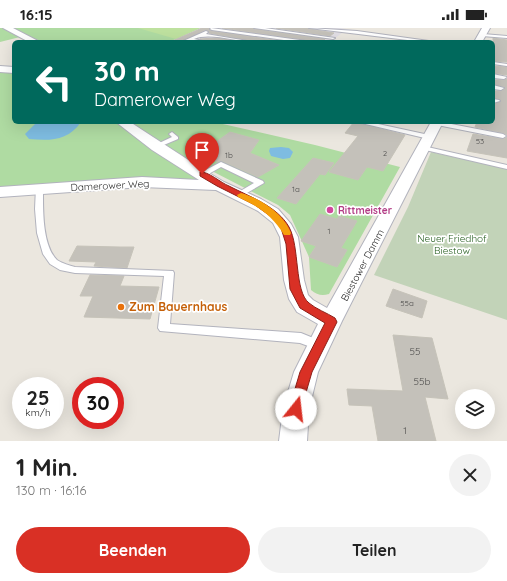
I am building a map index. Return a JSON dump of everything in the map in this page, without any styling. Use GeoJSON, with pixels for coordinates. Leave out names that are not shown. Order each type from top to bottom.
{"type":"FeatureCollection","features":[{"type":"Feature","properties":{"kind":"street"},"geometry":{"type":"LineString","coordinates":[[8,28],[32,40]]}},
{"type":"Feature","properties":{"kind":"street"},"geometry":{"type":"LineString","coordinates":[[0,68],[12,70]]}},
{"type":"Feature","properties":{"kind":"street","name":"Damerower Weg"},"geometry":{"type":"LineString","coordinates":[[125,124],[220,185],[258,204],[276,216],[285,228],[290,244],[295,289],[304,305],[331,322]]}},
{"type":"Feature","properties":{"kind":"street","name":"Biestower Damm"},"geometry":{"type":"LineString","coordinates":[[293,441],[298,402],[306,372],[432,131]]}},
{"type":"Feature","properties":{"kind":"street","name":"Damerower Weg"},"geometry":{"type":"LineString","coordinates":[[0,192],[142,182],[220,185]]}},
{"type":"Feature","properties":{"kind":"lane"},"geometry":{"type":"LineString","coordinates":[[190,39],[213,28],[294,40]]}},
{"type":"Feature","properties":{"kind":"lane"},"geometry":{"type":"LineString","coordinates":[[256,28],[333,38]]}},
{"type":"Feature","properties":{"kind":"lane"},"geometry":{"type":"LineString","coordinates":[[260,40],[282,28]]}},
{"type":"Feature","properties":{"kind":"lane"},"geometry":{"type":"LineString","coordinates":[[311,28],[343,30],[419,40]]}},
{"type":"Feature","properties":{"kind":"lane"},"geometry":{"type":"LineString","coordinates":[[330,40],[343,30]]}},
{"type":"Feature","properties":{"kind":"lane"},"geometry":{"type":"LineString","coordinates":[[201,34],[239,40]]}},
{"type":"Feature","properties":{"kind":"lane"},"geometry":{"type":"LineString","coordinates":[[482,35],[507,37]]}},
{"type":"Feature","properties":{"kind":"lane"},"geometry":{"type":"LineString","coordinates":[[190,39],[195,40]]}},
{"type":"Feature","properties":{"kind":"lane"},"geometry":{"type":"LineString","coordinates":[[495,63],[506,65]]}},
{"type":"Feature","properties":{"kind":"lane"},"geometry":{"type":"LineString","coordinates":[[495,76],[504,77]]}},
{"type":"Feature","properties":{"kind":"lane"},"geometry":{"type":"LineString","coordinates":[[495,88],[501,89]]}},
{"type":"Feature","properties":{"kind":"lane"},"geometry":{"type":"LineString","coordinates":[[376,124],[501,138]]}},
{"type":"Feature","properties":{"kind":"lane"},"geometry":{"type":"LineString","coordinates":[[432,131],[507,167]]}},
{"type":"Feature","properties":{"kind":"lane"},"geometry":{"type":"LineString","coordinates":[[157,146],[176,138],[172,134]]}},
{"type":"Feature","properties":{"kind":"lane"},"geometry":{"type":"LineString","coordinates":[[202,174],[221,164],[260,182],[240,195]]}},
{"type":"Feature","properties":{"kind":"lane"},"geometry":{"type":"LineString","coordinates":[[39,189],[40,222],[45,251],[62,267],[75,270],[169,273],[164,328],[301,338],[319,345]]}},
{"type":"Feature","properties":{"kind":"shaded area"},"geometry":{"type":"Polygon","coordinates":[[[200,28],[341,28],[352,30],[342,33],[333,40],[173,40],[200,28]]]}},
{"type":"Feature","properties":{"kind":"green space"},"geometry":{"type":"Polygon","coordinates":[[[0,28],[4,28],[20,37],[0,42],[0,28]]]}},
{"type":"Feature","properties":{"kind":"green space"},"geometry":{"type":"Polygon","coordinates":[[[12,28],[200,28],[173,40],[38,40],[12,28]]]}},
{"type":"Feature","properties":{"kind":"green space"},"geometry":{"type":"Polygon","coordinates":[[[138,28],[200,28],[176,39],[138,28]]]}},
{"type":"Feature","properties":{"kind":"green space"},"geometry":{"type":"Polygon","coordinates":[[[0,70],[12,72],[12,124],[121,124],[202,179],[140,179],[0,187],[0,70]]]}},
{"type":"Feature","properties":{"kind":"green space","name":"Rittmeister"},"geometry":{"type":"Polygon","coordinates":[[[132,124],[223,124],[315,145],[400,167],[329,294],[320,295],[311,290],[309,257],[290,215],[278,205],[208,169],[206,170],[165,146],[132,124]]]}},
{"type":"Feature","properties":{"kind":"green space","name":"Neuer Friedhof Biestow"},"geometry":{"type":"Polygon","coordinates":[[[431,152],[507,169],[507,320],[374,275],[408,207],[431,152]]]}},
{"type":"Feature","properties":{"kind":"water"},"geometry":{"type":"Polygon","coordinates":[[[35,124],[79,124],[70,133],[51,140],[29,139],[25,134],[35,124]]]}},
{"type":"Feature","properties":{"kind":"water"},"geometry":{"type":"Polygon","coordinates":[[[270,148],[289,148],[293,152],[290,158],[283,159],[271,156],[269,151],[270,148]]]}},
{"type":"Feature","properties":{"kind":"building"},"geometry":{"type":"Polygon","coordinates":[[[202,28],[209,28],[212,31],[273,40],[248,40],[209,33],[209,31],[205,30],[184,40],[175,40],[202,28]]]}},
{"type":"Feature","properties":{"kind":"building"},"geometry":{"type":"Polygon","coordinates":[[[222,28],[253,28],[325,39],[307,40],[222,28]]]}},
{"type":"Feature","properties":{"kind":"building"},"geometry":{"type":"Polygon","coordinates":[[[276,28],[308,28],[334,33],[330,36],[276,28]]]}},
{"type":"Feature","properties":{"kind":"building"},"geometry":{"type":"Polygon","coordinates":[[[215,38],[228,40],[203,40],[200,39],[215,38]]]}},
{"type":"Feature","properties":{"kind":"building"},"geometry":{"type":"Polygon","coordinates":[[[493,38],[507,40],[507,62],[495,61],[495,40],[493,40],[493,38]]]}},
{"type":"Feature","properties":{"kind":"building"},"geometry":{"type":"Polygon","coordinates":[[[495,66],[507,67],[507,75],[495,73],[495,66]]]}},
{"type":"Feature","properties":{"kind":"building"},"geometry":{"type":"Polygon","coordinates":[[[507,79],[507,135],[475,127],[476,124],[495,124],[495,103],[501,101],[495,98],[495,91],[501,91],[505,88],[495,85],[495,80],[507,79]]]}},
{"type":"Feature","properties":{"kind":"building"},"geometry":{"type":"Polygon","coordinates":[[[352,124],[362,124],[405,135],[383,171],[367,167],[358,180],[329,172],[358,136],[345,133],[352,124]]]}},
{"type":"Feature","properties":{"kind":"building"},"geometry":{"type":"Polygon","coordinates":[[[230,132],[259,140],[250,153],[279,165],[258,177],[222,161],[218,162],[201,156],[218,143],[216,142],[230,132]]]}},
{"type":"Feature","properties":{"kind":"building"},"geometry":{"type":"Polygon","coordinates":[[[473,134],[503,139],[507,137],[507,158],[467,151],[473,134]]]}},
{"type":"Feature","properties":{"kind":"building"},"geometry":{"type":"Polygon","coordinates":[[[313,158],[334,163],[325,175],[320,174],[296,204],[277,198],[313,158]]]}},
{"type":"Feature","properties":{"kind":"building","name":"Rittmeister"},"geometry":{"type":"Polygon","coordinates":[[[320,214],[337,219],[339,216],[357,221],[341,248],[347,250],[337,267],[309,257],[316,246],[301,241],[320,214]]]}},
{"type":"Feature","properties":{"kind":"building"},"geometry":{"type":"Polygon","coordinates":[[[77,246],[134,247],[127,268],[94,266],[96,262],[69,261],[77,246]]]}},
{"type":"Feature","properties":{"kind":"building","name":"Zum Bauernhaus"},"geometry":{"type":"Polygon","coordinates":[[[90,275],[124,276],[120,286],[159,287],[150,319],[84,317],[93,296],[80,296],[90,275]]]}},
{"type":"Feature","properties":{"kind":"building"},"geometry":{"type":"Polygon","coordinates":[[[393,289],[427,301],[422,318],[386,306],[393,289]]]}},
{"type":"Feature","properties":{"kind":"building"},"geometry":{"type":"Polygon","coordinates":[[[393,335],[432,338],[448,399],[425,397],[436,441],[378,441],[372,406],[349,405],[347,389],[403,391],[393,335]]]}},
{"type":"Feature","properties":{"kind":"slow traffic"},"geometry":{"type":"LineString","coordinates":[[241,195],[276,216],[287,233]]}},
{"type":"Feature","properties":{"kind":"place","name":"Rittmeister"},"geometry":{"type":"Point","coordinates":[330,210]}},
{"type":"Feature","properties":{"kind":"place","name":"Zum Bauernhaus"},"geometry":{"type":"Point","coordinates":[121,307]}},
{"type":"Feature","properties":{"kind":"route"},"geometry":{"type":"LineString","coordinates":[[202,174],[258,204],[276,216],[285,228],[290,244],[295,289],[304,305],[331,322],[306,372],[296,409]]}}]}
